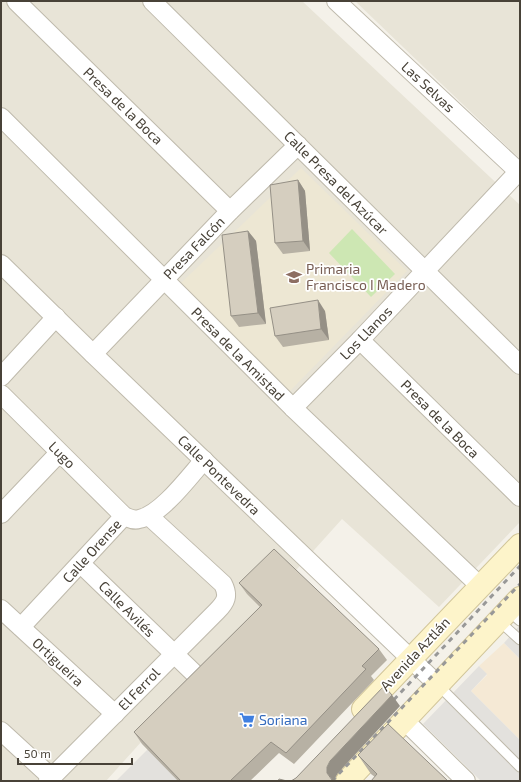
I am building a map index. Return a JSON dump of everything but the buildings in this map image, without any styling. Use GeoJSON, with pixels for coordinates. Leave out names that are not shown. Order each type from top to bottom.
{"type":"FeatureCollection","features":[{"type":"Feature","properties":{"kind":"main road","name":"Avenida Aztlán"},"geometry":{"type":"LineString","coordinates":[[348,726],[520,545]]}},
{"type":"Feature","properties":{"kind":"main road"},"geometry":{"type":"LineString","coordinates":[[347,781],[438,686],[512,613]]}},
{"type":"Feature","properties":{"kind":"street","name":"Presa de la Boca"},"geometry":{"type":"LineString","coordinates":[[16,1],[230,211]]}},
{"type":"Feature","properties":{"kind":"street","name":"Calle Presa del Azúcar"},"geometry":{"type":"LineString","coordinates":[[152,1],[520,365]]}},
{"type":"Feature","properties":{"kind":"street","name":"Las Selvas"},"geometry":{"type":"LineString","coordinates":[[336,1],[519,171]]}},
{"type":"Feature","properties":{"kind":"street","name":"Presa de la Amistad"},"geometry":{"type":"LineString","coordinates":[[1,117],[293,408],[480,586]]}},
{"type":"Feature","properties":{"kind":"street","name":"Presa Falcón"},"geometry":{"type":"LineString","coordinates":[[93,354],[230,211],[298,145]]}},
{"type":"Feature","properties":{"kind":"street","name":"Los Llanos"},"geometry":{"type":"LineString","coordinates":[[293,408],[360,340],[519,171]]}},
{"type":"Feature","properties":{"kind":"street","name":"Calle Pontevedra"},"geometry":{"type":"LineString","coordinates":[[1,264],[438,686]]}},
{"type":"Feature","properties":{"kind":"street"},"geometry":{"type":"LineString","coordinates":[[1,377],[56,318]]}},
{"type":"Feature","properties":{"kind":"street","name":"Presa de la Boca"},"geometry":{"type":"LineString","coordinates":[[360,340],[520,497]]}},
{"type":"Feature","properties":{"kind":"street","name":"Lugo"},"geometry":{"type":"LineString","coordinates":[[1,394],[124,516]]}},
{"type":"Feature","properties":{"kind":"street"},"geometry":{"type":"LineString","coordinates":[[1,514],[59,453]]}},
{"type":"Feature","properties":{"kind":"street"},"geometry":{"type":"LineString","coordinates":[[149,516],[162,506],[204,460]]}},
{"type":"Feature","properties":{"kind":"street","name":"Calle Orense"},"geometry":{"type":"LineString","coordinates":[[21,627],[124,516],[135,520],[149,516]]}},
{"type":"Feature","properties":{"kind":"street","name":"El Ferrol"},"geometry":{"type":"LineString","coordinates":[[50,779],[217,611],[226,600],[227,595],[223,584],[149,516]]}},
{"type":"Feature","properties":{"kind":"street","name":"Calle Avilés"},"geometry":{"type":"LineString","coordinates":[[81,564],[197,676]]}},
{"type":"Feature","properties":{"kind":"street","name":"Ortigueira"},"geometry":{"type":"LineString","coordinates":[[1,609],[115,714]]}},
{"type":"Feature","properties":{"kind":"street"},"geometry":{"type":"LineString","coordinates":[[405,721],[466,781]]}},
{"type":"Feature","properties":{"kind":"street"},"geometry":{"type":"LineString","coordinates":[[1,731],[50,779]]}},
{"type":"Feature","properties":{"kind":"lane"},"geometry":{"type":"LineString","coordinates":[[512,613],[520,640]]}},
{"type":"Feature","properties":{"kind":"lane"},"geometry":{"type":"LineString","coordinates":[[438,686],[520,767]]}},
{"type":"Feature","properties":{"kind":"shaded area"},"geometry":{"type":"Polygon","coordinates":[[[1,1],[302,1],[520,205],[520,522],[439,607],[342,519],[106,781],[1,781],[1,1]]]}},
{"type":"Feature","properties":{"kind":"shaded area"},"geometry":{"type":"Polygon","coordinates":[[[355,1],[520,1],[520,159],[355,1]]]}},
{"type":"Feature","properties":{"kind":"shaded area","name":"Primaria Francisco I Madero"},"geometry":{"type":"Polygon","coordinates":[[[301,168],[407,271],[290,391],[181,283],[301,168]]]}},
{"type":"Feature","properties":{"kind":"shaded area"},"geometry":{"type":"Polygon","coordinates":[[[520,625],[520,659],[504,643],[520,625]]]}},
{"type":"Feature","properties":{"kind":"shaded area"},"geometry":{"type":"Polygon","coordinates":[[[504,643],[520,659],[520,740],[471,691],[487,675],[479,666],[504,643]]]}},
{"type":"Feature","properties":{"kind":"shaded area"},"geometry":{"type":"Polygon","coordinates":[[[479,666],[487,674],[471,691],[520,740],[520,781],[481,781],[423,724],[479,666]]]}},
{"type":"Feature","properties":{"kind":"shaded area"},"geometry":{"type":"Polygon","coordinates":[[[148,749],[178,781],[116,781],[148,749]]]}},
{"type":"Feature","properties":{"kind":"green space"},"geometry":{"type":"Polygon","coordinates":[[[352,229],[395,274],[371,297],[329,253],[352,229]]]}},
{"type":"Feature","properties":{"kind":"railway"},"geometry":{"type":"LineString","coordinates":[[387,707],[520,566]]}},
{"type":"Feature","properties":{"kind":"railway"},"geometry":{"type":"LineString","coordinates":[[332,781],[520,584]]}},
{"type":"Feature","properties":{"kind":"place","name":"Primaria Francisco I Madero"},"geometry":{"type":"Point","coordinates":[294,277]}},
{"type":"Feature","properties":{"kind":"place","name":"Soriana"},"geometry":{"type":"Point","coordinates":[247,720]}}]}
